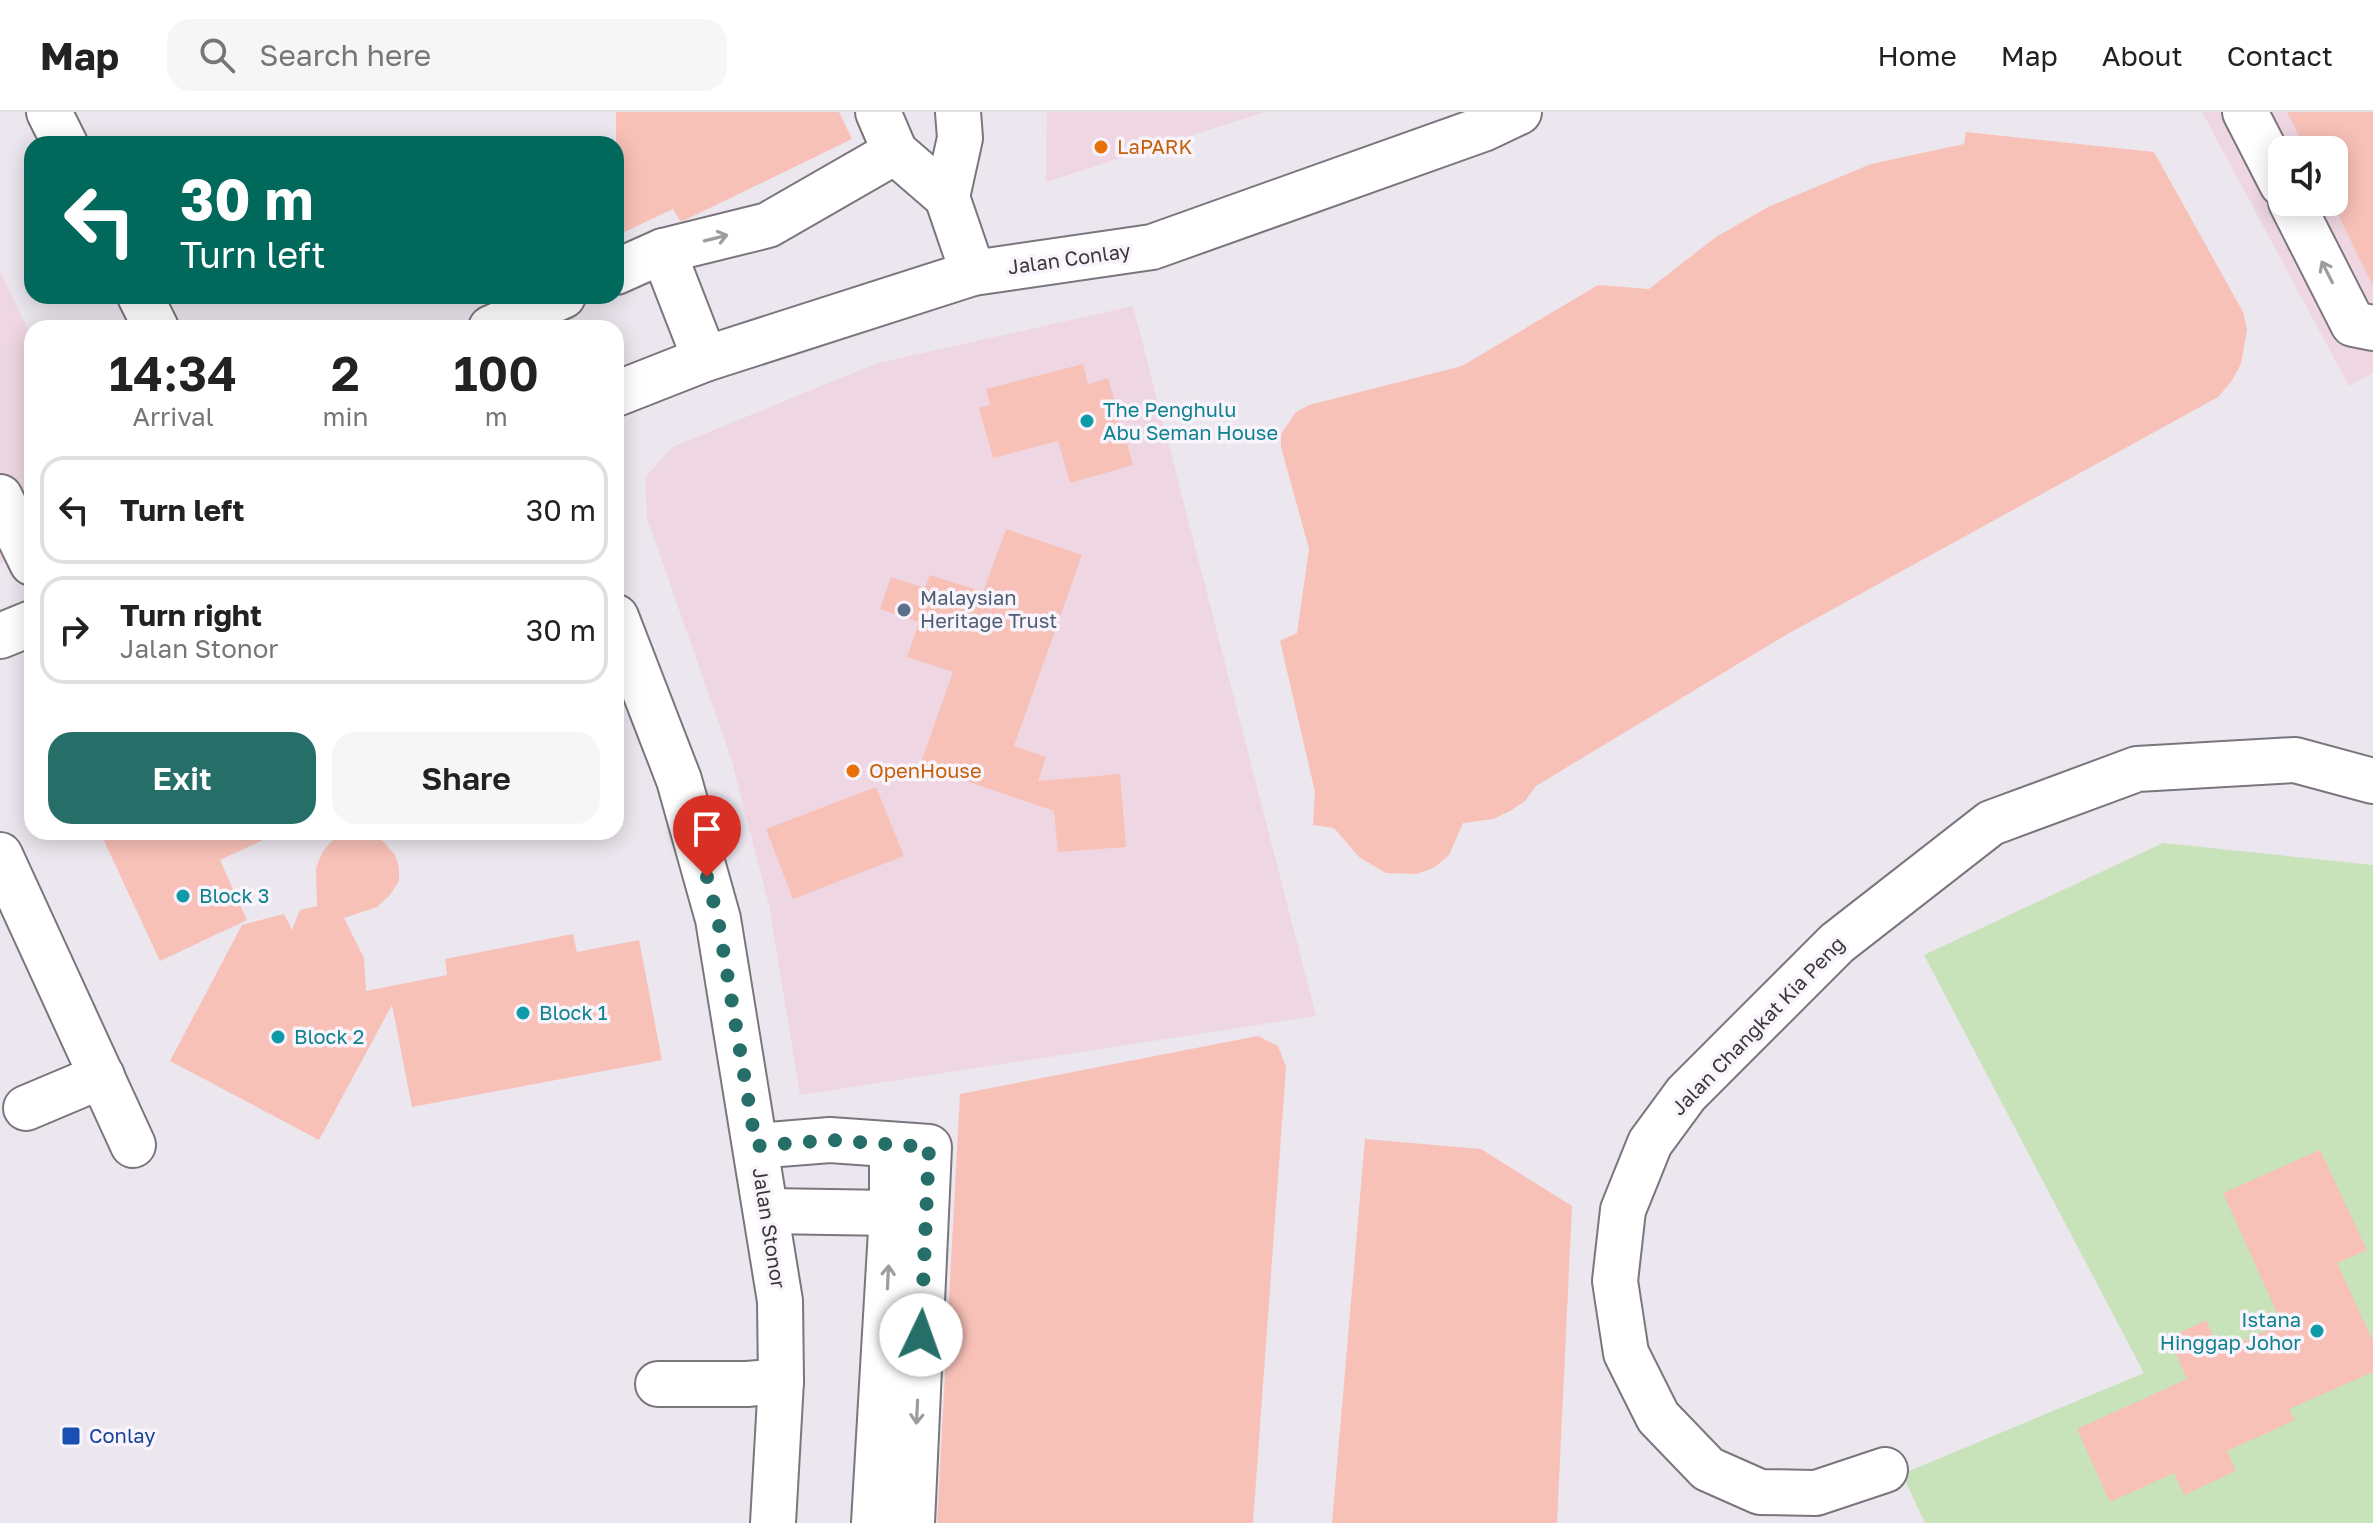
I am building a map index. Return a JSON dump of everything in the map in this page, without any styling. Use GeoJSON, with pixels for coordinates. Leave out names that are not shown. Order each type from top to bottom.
{"type":"FeatureCollection","features":[{"type":"Feature","properties":{"kind":"street"},"geometry":{"type":"LineString","coordinates":[[49,112],[61,136]]}},
{"type":"Feature","properties":{"kind":"street"},"geometry":{"type":"LineString","coordinates":[[878,112],[895,152],[947,197],[973,273]]}},
{"type":"Feature","properties":{"kind":"street"},"geometry":{"type":"LineString","coordinates":[[947,197],[960,138],[958,112]]}},
{"type":"Feature","properties":{"kind":"street","name":"Jalan Conlay"},"geometry":{"type":"LineString","coordinates":[[624,391],[705,359],[973,273],[1152,247],[1483,129],[1519,112]]}},
{"type":"Feature","properties":{"kind":"street"},"geometry":{"type":"LineString","coordinates":[[2245,112],[2268,157]]}},
{"type":"Feature","properties":{"kind":"street"},"geometry":{"type":"LineString","coordinates":[[624,268],[663,251],[768,225],[895,152]]}},
{"type":"Feature","properties":{"kind":"street"},"geometry":{"type":"LineString","coordinates":[[2298,216],[2353,324],[2373,328]]}},
{"type":"Feature","properties":{"kind":"street"},"geometry":{"type":"LineString","coordinates":[[663,251],[705,359]]}},
{"type":"Feature","properties":{"kind":"street"},"geometry":{"type":"LineString","coordinates":[[509,320],[545,304]]}},
{"type":"Feature","properties":{"kind":"street"},"geometry":{"type":"LineString","coordinates":[[4,517],[24,550]]}},
{"type":"Feature","properties":{"kind":"street"},"geometry":{"type":"LineString","coordinates":[[0,636],[24,626]]}},
{"type":"Feature","properties":{"kind":"street","name":"Jalan Stonor"},"geometry":{"type":"LineString","coordinates":[[624,638],[679,780],[718,919],[780,1301],[781,1381],[773,1523]]}},
{"type":"Feature","properties":{"kind":"street","name":"Jalan Changkat Kia Peng"},"geometry":{"type":"LineString","coordinates":[[1885,1470],[1816,1493],[1760,1492],[1708,1469],[1658,1417],[1626,1353],[1615,1281],[1623,1210],[1650,1143],[1686,1094],[1837,943],[1991,823],[2137,769],[2295,760],[2373,781]]}},
{"type":"Feature","properties":{"kind":"street"},"geometry":{"type":"LineString","coordinates":[[0,855],[133,1145]]}},
{"type":"Feature","properties":{"kind":"street"},"geometry":{"type":"LineString","coordinates":[[26,1108],[102,1076]]}},
{"type":"Feature","properties":{"kind":"street"},"geometry":{"type":"LineString","coordinates":[[756,1146],[830,1140],[929,1147],[912,1523]]}},
{"type":"Feature","properties":{"kind":"street"},"geometry":{"type":"LineString","coordinates":[[874,1523],[892,1213],[892,1145]]}},
{"type":"Feature","properties":{"kind":"street"},"geometry":{"type":"LineString","coordinates":[[767,1211],[892,1213]]}},
{"type":"Feature","properties":{"kind":"street"},"geometry":{"type":"LineString","coordinates":[[658,1384],[781,1381]]}},
{"type":"Feature","properties":{"kind":"shaded area","name":"LaPARK"},"geometry":{"type":"Polygon","coordinates":[[[1047,112],[1265,112],[1046,182],[1047,112]]]}},
{"type":"Feature","properties":{"kind":"shaded area"},"geometry":{"type":"Polygon","coordinates":[[[2202,112],[2373,112],[2373,373],[2349,386],[2202,112]]]}},
{"type":"Feature","properties":{"kind":"shaded area"},"geometry":{"type":"Polygon","coordinates":[[[0,272],[24,322],[24,554],[0,564],[0,272]]]}},
{"type":"Feature","properties":{"kind":"shaded area"},"geometry":{"type":"Polygon","coordinates":[[[1133,306],[1316,1016],[800,1095],[769,905],[731,758],[647,518],[645,478],[672,447],[878,363],[1133,306]]]}},
{"type":"Feature","properties":{"kind":"green space"},"geometry":{"type":"Polygon","coordinates":[[[2163,843],[2373,865],[2373,1523],[1925,1523],[1902,1474],[2144,1373],[1924,955],[2163,843]]]}},
{"type":"Feature","properties":{"kind":"building"},"geometry":{"type":"Polygon","coordinates":[[[616,112],[839,112],[852,139],[685,220],[680,221],[673,209],[624,232],[624,136],[616,136],[616,112]]]}},
{"type":"Feature","properties":{"kind":"building"},"geometry":{"type":"Polygon","coordinates":[[[2287,112],[2373,112],[2373,286],[2339,216],[2348,216],[2348,136],[2299,136],[2287,112]]]}},
{"type":"Feature","properties":{"kind":"building"},"geometry":{"type":"Polygon","coordinates":[[[1966,132],[2154,152],[2243,312],[2247,330],[2241,364],[2218,397],[1784,636],[1536,786],[1525,801],[1510,811],[1493,819],[1463,823],[1449,855],[1435,867],[1417,874],[1386,873],[1359,857],[1334,828],[1313,825],[1315,792],[1280,641],[1297,633],[1309,549],[1281,447],[1281,434],[1296,412],[1309,405],[1462,366],[1598,285],[1649,289],[1716,237],[1770,206],[1871,164],[1964,144],[1966,132]]]}},
{"type":"Feature","properties":{"kind":"building","name":"The Penghulu Abu Seman House"},"geometry":{"type":"Polygon","coordinates":[[[1083,364],[1088,384],[1108,378],[1133,465],[1070,483],[1058,441],[993,458],[979,408],[990,405],[986,389],[1083,364]]]}},
{"type":"Feature","properties":{"kind":"building"},"geometry":{"type":"Polygon","coordinates":[[[1006,529],[1082,555],[1014,746],[1046,757],[1038,781],[1120,774],[1126,847],[1058,852],[1054,811],[920,765],[953,672],[907,657],[919,622],[880,609],[891,577],[925,588],[930,575],[983,592],[1006,529]]]}},
{"type":"Feature","properties":{"kind":"building"},"geometry":{"type":"Polygon","coordinates":[[[876,787],[904,856],[793,899],[766,829],[876,787]]]}},
{"type":"Feature","properties":{"kind":"building","name":"Block 3"},"geometry":{"type":"Polygon","coordinates":[[[104,840],[263,840],[220,860],[247,920],[160,961],[104,840]]]}},
{"type":"Feature","properties":{"kind":"building"},"geometry":{"type":"Polygon","coordinates":[[[333,840],[381,840],[395,855],[399,867],[399,881],[390,895],[377,907],[344,918],[364,958],[366,991],[447,975],[445,959],[573,934],[577,952],[639,940],[662,1060],[412,1107],[392,1005],[319,1140],[170,1061],[242,925],[284,914],[292,930],[300,910],[317,906],[316,868],[323,851],[333,840]]]}},
{"type":"Feature","properties":{"kind":"building"},"geometry":{"type":"Polygon","coordinates":[[[1258,1036],[1278,1046],[1286,1067],[1253,1523],[937,1523],[960,1094],[1258,1036]]]}},
{"type":"Feature","properties":{"kind":"building"},"geometry":{"type":"Polygon","coordinates":[[[1365,1139],[1481,1149],[1572,1206],[1557,1523],[1332,1523],[1365,1139]]]}},
{"type":"Feature","properties":{"kind":"building","name":"Istana Hinggap Johor"},"geometry":{"type":"Polygon","coordinates":[[[2320,1150],[2367,1250],[2337,1263],[2373,1341],[2373,1372],[2289,1409],[2295,1420],[2227,1451],[2236,1471],[2184,1495],[2174,1473],[2110,1502],[2077,1429],[2187,1379],[2169,1338],[2206,1320],[2220,1351],[2282,1324],[2223,1193],[2320,1150]]]}},
{"type":"Feature","properties":{"kind":"place","name":"LaPARK"},"geometry":{"type":"Point","coordinates":[1101,147]}},
{"type":"Feature","properties":{"kind":"place","name":"The Penghulu Abu Seman House"},"geometry":{"type":"Point","coordinates":[1087,421]}},
{"type":"Feature","properties":{"kind":"place","name":"Malaysian Heritage Trust"},"geometry":{"type":"Point","coordinates":[904,610]}},
{"type":"Feature","properties":{"kind":"place","name":"OpenHouse"},"geometry":{"type":"Point","coordinates":[853,771]}},
{"type":"Feature","properties":{"kind":"place","name":"Block 3"},"geometry":{"type":"Point","coordinates":[183,896]}},
{"type":"Feature","properties":{"kind":"place","name":"Block 1"},"geometry":{"type":"Point","coordinates":[523,1013]}},
{"type":"Feature","properties":{"kind":"place","name":"Block 2"},"geometry":{"type":"Point","coordinates":[278,1037]}},
{"type":"Feature","properties":{"kind":"place","name":"Istana Hinggap Johor"},"geometry":{"type":"Point","coordinates":[2317,1331]}},
{"type":"Feature","properties":{"kind":"place","name":"Conlay"},"geometry":{"type":"Point","coordinates":[71,1436]}},
{"type":"Feature","properties":{"kind":"route"},"geometry":{"type":"LineString","coordinates":[[707,877],[718,919],[756,1146],[830,1140],[929,1147],[921,1335]]}}]}
